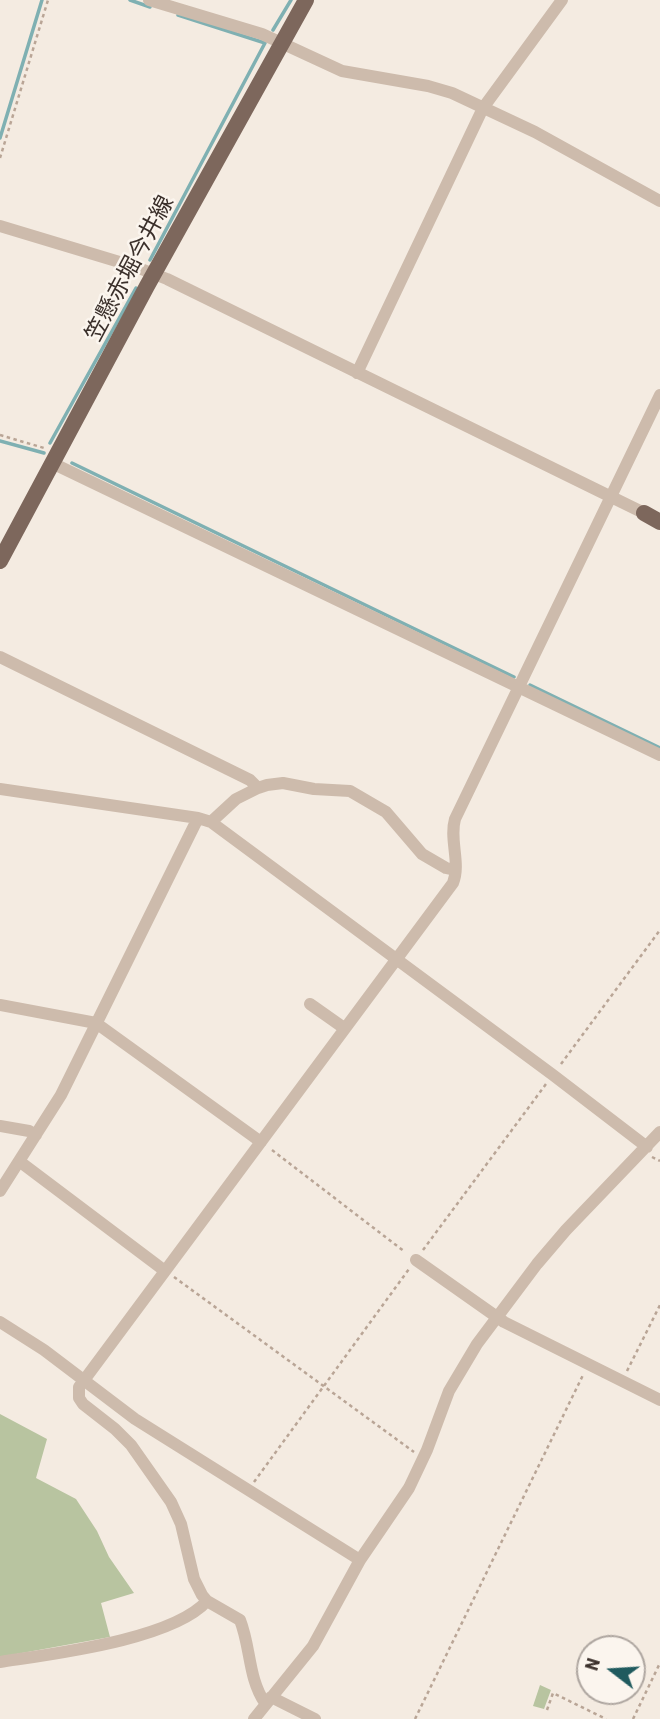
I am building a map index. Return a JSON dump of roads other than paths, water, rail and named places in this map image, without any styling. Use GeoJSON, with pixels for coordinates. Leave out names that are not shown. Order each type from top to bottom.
{"type":"FeatureCollection","features":[{"type":"Feature","properties":{"kind":"main road","name":"笠懸赤堀今井線"},"geometry":{"type":"LineString","coordinates":[[0,561],[281,41],[306,0]]}},
{"type":"Feature","properties":{"kind":"main road"},"geometry":{"type":"LineString","coordinates":[[644,513],[660,521]]}},
{"type":"Feature","properties":{"kind":"street"},"geometry":{"type":"LineString","coordinates":[[149,0],[281,41],[342,71],[428,86],[452,93],[535,132],[660,201]]}},
{"type":"Feature","properties":{"kind":"street"},"geometry":{"type":"LineString","coordinates":[[356,373],[483,108],[562,0]]}},
{"type":"Feature","properties":{"kind":"street"},"geometry":{"type":"LineString","coordinates":[[0,226],[154,274],[644,513]]}},
{"type":"Feature","properties":{"kind":"street"},"geometry":{"type":"LineString","coordinates":[[315,1719],[268,1700],[258,1693],[240,1620],[207,1601],[197,1586],[181,1524],[171,1502],[123,1436],[83,1404],[78,1392],[165,1270],[453,883],[453,830],[456,819],[660,396]]}},
{"type":"Feature","properties":{"kind":"street"},"geometry":{"type":"LineString","coordinates":[[55,458],[660,755]]}},
{"type":"Feature","properties":{"kind":"street"},"geometry":{"type":"LineString","coordinates":[[0,657],[250,780],[258,788]]}},
{"type":"Feature","properties":{"kind":"street"},"geometry":{"type":"LineString","coordinates":[[211,822],[236,799],[258,788],[283,783],[314,789],[355,792],[386,811],[422,855],[455,870]]}},
{"type":"Feature","properties":{"kind":"street"},"geometry":{"type":"LineString","coordinates":[[0,789],[211,822],[647,1147]]}},
{"type":"Feature","properties":{"kind":"street"},"geometry":{"type":"LineString","coordinates":[[0,1191],[52,1111],[198,818]]}},
{"type":"Feature","properties":{"kind":"street"},"geometry":{"type":"LineString","coordinates":[[310,1004],[344,1028]]}},
{"type":"Feature","properties":{"kind":"street"},"geometry":{"type":"LineString","coordinates":[[0,1005],[96,1023],[261,1142]]}},
{"type":"Feature","properties":{"kind":"street"},"geometry":{"type":"LineString","coordinates":[[0,1126],[29,1131],[36,1135]]}},
{"type":"Feature","properties":{"kind":"street"},"geometry":{"type":"LineString","coordinates":[[254,1719],[313,1646],[360,1560],[409,1488],[424,1458],[449,1391],[464,1362],[496,1317],[566,1230],[660,1132]]}},
{"type":"Feature","properties":{"kind":"street"},"geometry":{"type":"LineString","coordinates":[[19,1161],[165,1270]]}},
{"type":"Feature","properties":{"kind":"street"},"geometry":{"type":"LineString","coordinates":[[416,1260],[496,1317],[660,1399]]}},
{"type":"Feature","properties":{"kind":"street"},"geometry":{"type":"LineString","coordinates":[[0,1322],[44,1350],[135,1419],[360,1560]]}},
{"type":"Feature","properties":{"kind":"street"},"geometry":{"type":"LineString","coordinates":[[0,1662],[114,1642],[167,1625],[198,1609],[207,1601]]}},
{"type":"Feature","properties":{"kind":"waterway"},"geometry":{"type":"LineString","coordinates":[[0,138],[42,0]]}},
{"type":"Feature","properties":{"kind":"waterway"},"geometry":{"type":"LineString","coordinates":[[130,0],[150,7]]}},
{"type":"Feature","properties":{"kind":"waterway"},"geometry":{"type":"LineString","coordinates":[[273,30],[291,0]]}},
{"type":"Feature","properties":{"kind":"waterway"},"geometry":{"type":"LineString","coordinates":[[150,260],[265,43],[178,15]]}},
{"type":"Feature","properties":{"kind":"waterway"},"geometry":{"type":"LineString","coordinates":[[50,443],[136,288]]}},
{"type":"Feature","properties":{"kind":"waterway"},"geometry":{"type":"LineString","coordinates":[[0,441],[44,453]]}},
{"type":"Feature","properties":{"kind":"waterway"},"geometry":{"type":"LineString","coordinates":[[72,463],[514,677]]}},
{"type":"Feature","properties":{"kind":"waterway"},"geometry":{"type":"LineString","coordinates":[[530,685],[660,748]]}}]}
